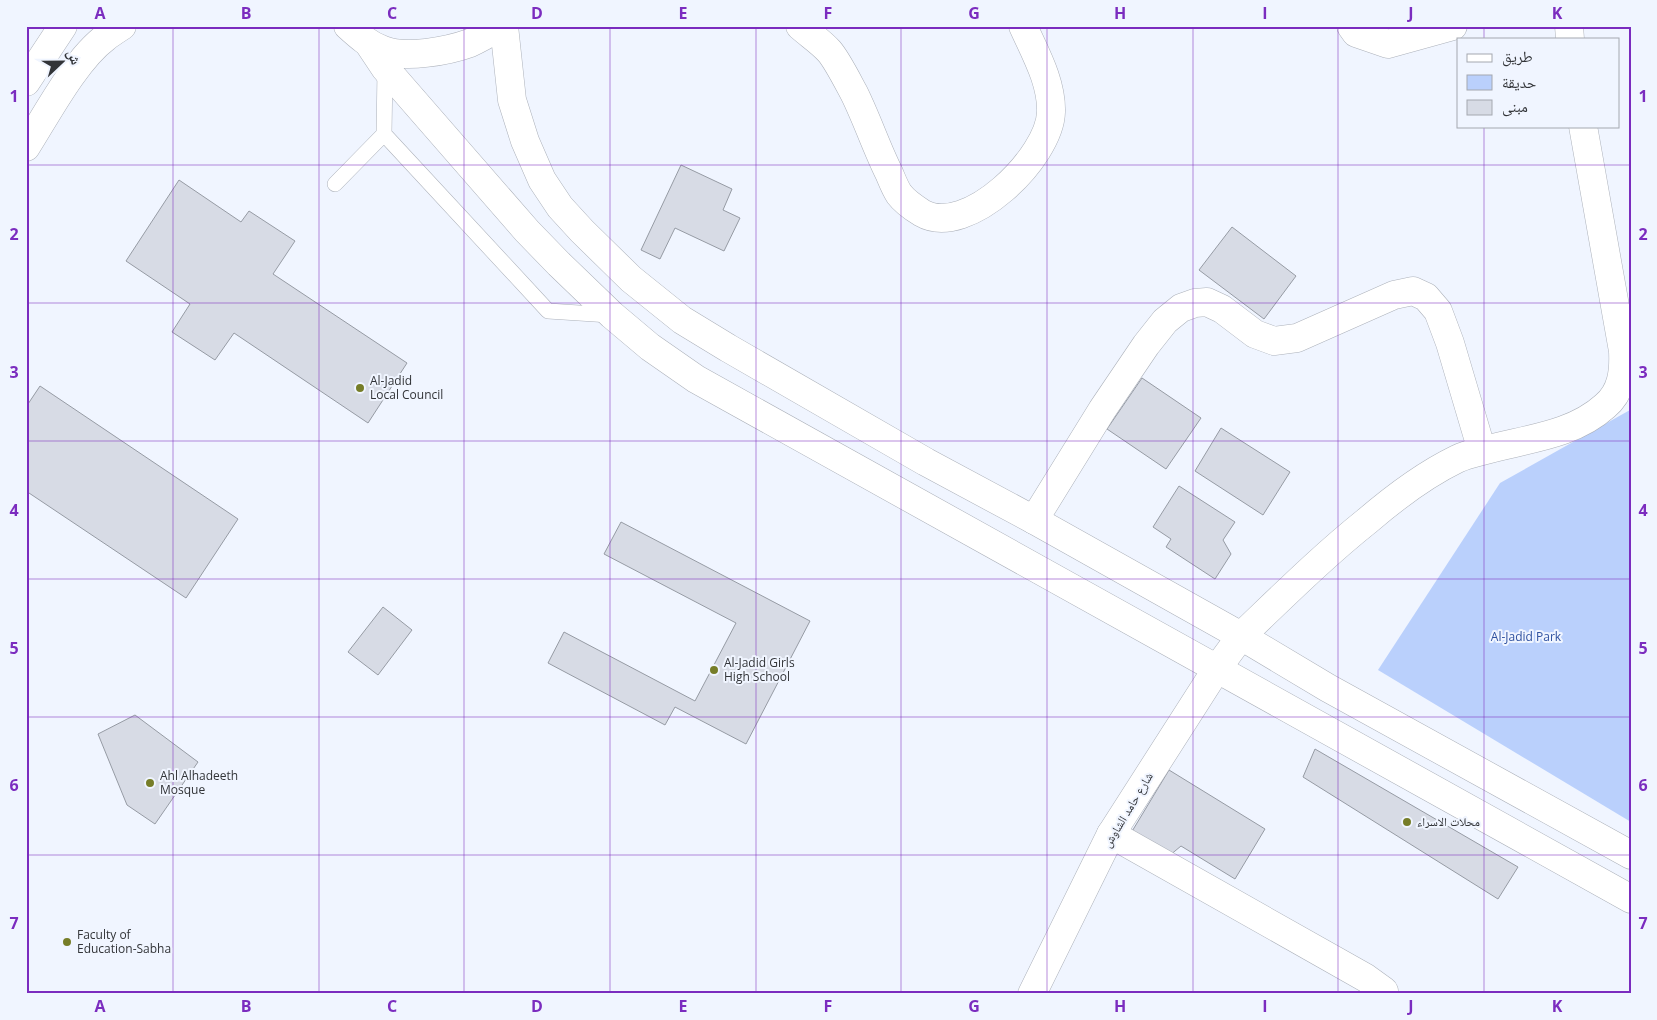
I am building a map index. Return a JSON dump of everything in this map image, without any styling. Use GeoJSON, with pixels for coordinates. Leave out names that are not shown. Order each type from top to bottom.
{"type":"FeatureCollection","features":[{"type":"Feature","properties":{"kind":"main road"},"geometry":{"type":"LineString","coordinates":[[26,82],[63,26]]}},
{"type":"Feature","properties":{"kind":"main road"},"geometry":{"type":"LineString","coordinates":[[26,147],[67,82],[86,57],[104,38],[122,26]]}},
{"type":"Feature","properties":{"kind":"main road"},"geometry":{"type":"LineString","coordinates":[[348,26],[370,44],[385,51],[412,54],[440,51],[471,42],[502,26],[512,100],[525,141],[542,180],[566,213],[631,279],[682,320],[926,462],[1241,636],[1328,688],[1631,854]]}},
{"type":"Feature","properties":{"kind":"main road"},"geometry":{"type":"LineString","coordinates":[[800,26],[829,51],[850,85],[880,156],[899,194],[911,206],[925,214],[938,217],[952,216],[969,211],[1002,191],[1028,164],[1047,134],[1051,112],[1048,88],[1041,64],[1023,26]]}},
{"type":"Feature","properties":{"kind":"main road"},"geometry":{"type":"LineString","coordinates":[[1351,26],[1356,33],[1388,44],[1453,26]]}},
{"type":"Feature","properties":{"kind":"main road"},"geometry":{"type":"LineString","coordinates":[[370,44],[385,68],[558,264],[612,315],[650,347],[696,379],[1216,670],[1631,899]]}},
{"type":"Feature","properties":{"kind":"main road","name":"شارع حامد الشاوش"},"geometry":{"type":"LineString","coordinates":[[1032,994],[1111,834],[1216,670],[1241,636],[1329,551],[1387,504],[1431,472],[1459,457],[1538,438],[1588,420],[1607,405],[1619,389],[1624,369],[1623,351],[1582,128]]}},
{"type":"Feature","properties":{"kind":"main road"},"geometry":{"type":"LineString","coordinates":[[1034,520],[1102,410],[1146,345],[1165,321],[1181,308],[1195,303],[1207,302],[1222,309],[1255,334],[1274,341],[1296,338],[1394,295],[1413,291],[1426,297],[1438,310],[1450,343],[1482,451]]}},
{"type":"Feature","properties":{"kind":"main road"},"geometry":{"type":"LineString","coordinates":[[1111,834],[1340,962],[1366,978],[1385,993]]}},
{"type":"Feature","properties":{"kind":"lane"},"geometry":{"type":"LineString","coordinates":[[335,184],[384,134],[385,68]]}},
{"type":"Feature","properties":{"kind":"lane"},"geometry":{"type":"LineString","coordinates":[[384,134],[548,311],[612,315]]}},
{"type":"Feature","properties":{"kind":"green space","name":"Al-Jadid Park"},"geometry":{"type":"Polygon","coordinates":[[[1630,410],[1631,822],[1378,670],[1500,483],[1630,410]]]}},
{"type":"Feature","properties":{"kind":"building"},"geometry":{"type":"Polygon","coordinates":[[[681,165],[732,189],[723,210],[740,218],[724,251],[675,228],[660,259],[641,250],[681,165]]]}},
{"type":"Feature","properties":{"kind":"building"},"geometry":{"type":"Polygon","coordinates":[[[179,180],[241,222],[249,211],[295,241],[273,274],[407,363],[368,423],[234,333],[215,360],[172,332],[190,304],[126,261],[179,180]]]}},
{"type":"Feature","properties":{"kind":"building"},"geometry":{"type":"Polygon","coordinates":[[[1232,227],[1296,276],[1264,319],[1199,270],[1232,227]]]}},
{"type":"Feature","properties":{"kind":"building"},"geometry":{"type":"Polygon","coordinates":[[[1142,378],[1201,418],[1166,469],[1107,429],[1142,378]]]}},
{"type":"Feature","properties":{"kind":"building"},"geometry":{"type":"Polygon","coordinates":[[[40,386],[238,519],[186,598],[26,491],[26,407],[40,386]]]}},
{"type":"Feature","properties":{"kind":"building"},"geometry":{"type":"Polygon","coordinates":[[[1221,428],[1290,472],[1263,515],[1195,471],[1221,428]]]}},
{"type":"Feature","properties":{"kind":"building"},"geometry":{"type":"Polygon","coordinates":[[[1179,486],[1235,522],[1223,540],[1231,554],[1215,579],[1166,547],[1171,539],[1153,527],[1179,486]]]}},
{"type":"Feature","properties":{"kind":"building"},"geometry":{"type":"Polygon","coordinates":[[[621,522],[810,621],[746,744],[675,707],[665,725],[548,663],[564,632],[695,701],[736,623],[604,554],[621,522]]]}},
{"type":"Feature","properties":{"kind":"building"},"geometry":{"type":"Polygon","coordinates":[[[383,607],[412,630],[378,675],[348,652],[383,607]]]}},
{"type":"Feature","properties":{"kind":"building","name":"Ahl Alhadeeth Mosque"},"geometry":{"type":"Polygon","coordinates":[[[135,715],[198,762],[155,824],[127,805],[98,734],[135,715]]]}},
{"type":"Feature","properties":{"kind":"building","name":"محلات الاسراء"},"geometry":{"type":"Polygon","coordinates":[[[1315,749],[1518,867],[1498,899],[1303,777],[1315,749]]]}},
{"type":"Feature","properties":{"kind":"building"},"geometry":{"type":"Polygon","coordinates":[[[1169,770],[1265,829],[1235,879],[1181,846],[1169,856],[1131,833],[1169,770]]]}},
{"type":"Feature","properties":{"kind":"place","name":"Al-Jadid Local Council"},"geometry":{"type":"Point","coordinates":[360,388]}},
{"type":"Feature","properties":{"kind":"place","name":"Al-Jadid Girls High School"},"geometry":{"type":"Point","coordinates":[714,670]}},
{"type":"Feature","properties":{"kind":"place","name":"Ahl Alhadeeth Mosque"},"geometry":{"type":"Point","coordinates":[150,783]}},
{"type":"Feature","properties":{"kind":"place","name":"محلات الاسراء"},"geometry":{"type":"Point","coordinates":[1407,822]}},
{"type":"Feature","properties":{"kind":"place","name":"Faculty of Education-Sabha"},"geometry":{"type":"Point","coordinates":[67,942]}}]}
